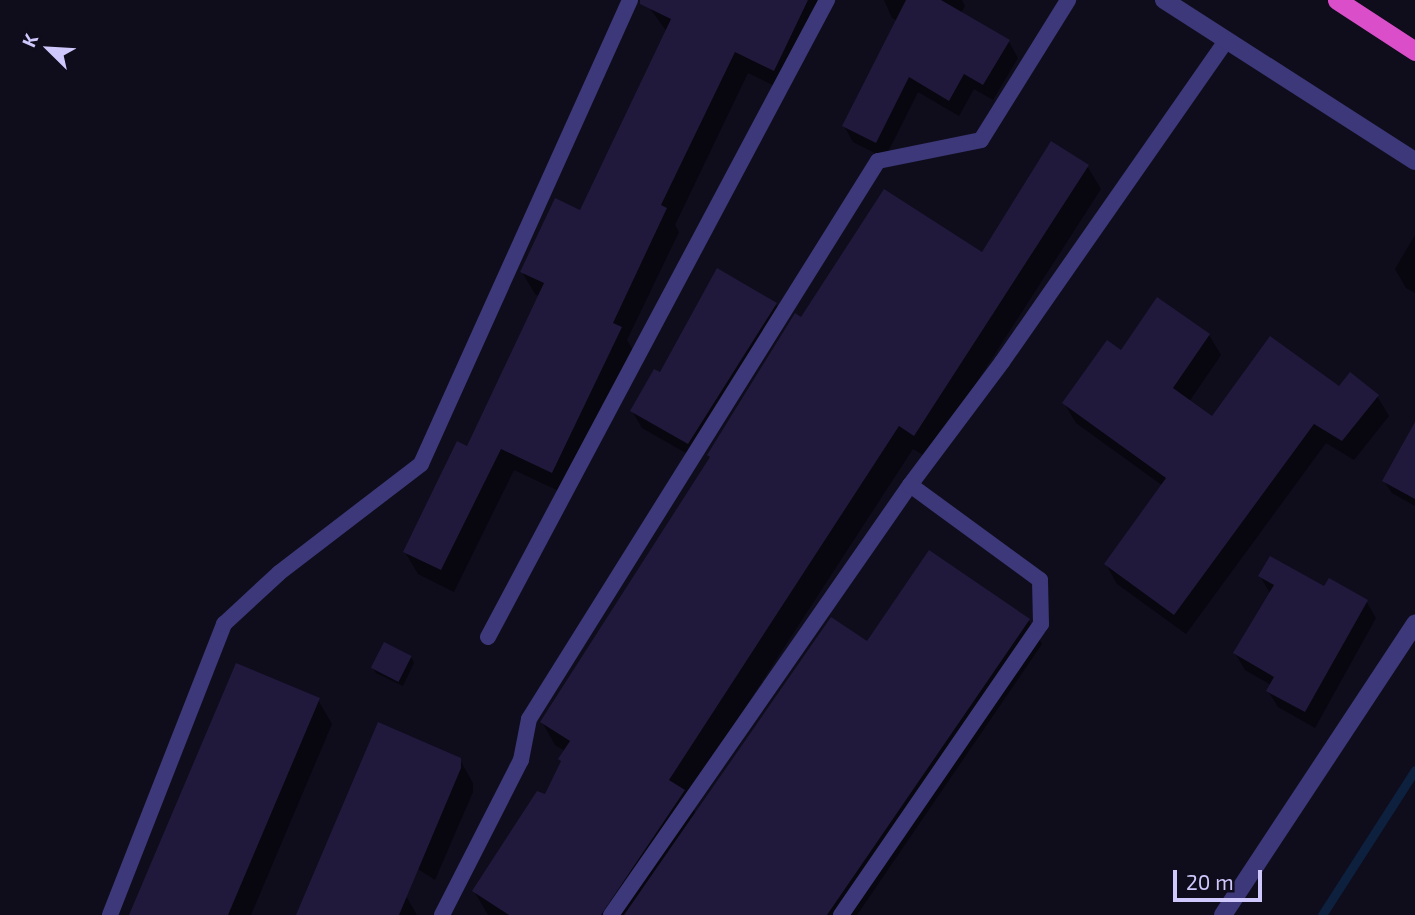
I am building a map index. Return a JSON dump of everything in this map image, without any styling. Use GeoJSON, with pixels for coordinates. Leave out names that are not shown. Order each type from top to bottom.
{"type":"FeatureCollection","features":[{"type":"Feature","properties":{"kind":"highway"},"geometry":{"type":"LineString","coordinates":[[1337,0],[1415,51]]}},
{"type":"Feature","properties":{"kind":"street"},"geometry":{"type":"LineString","coordinates":[[1164,0],[1415,161]]}},
{"type":"Feature","properties":{"kind":"street"},"geometry":{"type":"LineString","coordinates":[[1223,915],[1415,624]]}},
{"type":"Feature","properties":{"kind":"lane"},"geometry":{"type":"LineString","coordinates":[[110,915],[224,624],[279,573],[421,464],[630,0]]}},
{"type":"Feature","properties":{"kind":"lane"},"geometry":{"type":"LineString","coordinates":[[488,637],[827,0]]}},
{"type":"Feature","properties":{"kind":"lane"},"geometry":{"type":"LineString","coordinates":[[442,915],[521,760],[529,719],[878,161],[981,139],[1068,0]]}},
{"type":"Feature","properties":{"kind":"lane"},"geometry":{"type":"LineString","coordinates":[[611,915],[911,485],[1002,362],[1226,41]]}},
{"type":"Feature","properties":{"kind":"lane"},"geometry":{"type":"LineString","coordinates":[[841,915],[1041,624],[1040,580],[911,485]]}},
{"type":"Feature","properties":{"kind":"building"},"geometry":{"type":"Polygon","coordinates":[[[640,0],[808,0],[774,71],[735,52],[661,205],[667,208],[613,323],[622,327],[552,473],[501,449],[441,570],[403,552],[457,441],[467,446],[544,283],[520,272],[555,198],[580,210],[671,19],[640,4],[640,0]]]}},
{"type":"Feature","properties":{"kind":"building"},"geometry":{"type":"Polygon","coordinates":[[[906,0],[941,0],[1010,40],[983,85],[964,74],[949,101],[909,77],[876,143],[842,126],[906,0]]]}},
{"type":"Feature","properties":{"kind":"building"},"geometry":{"type":"Polygon","coordinates":[[[1051,141],[1089,165],[914,436],[899,426],[669,780],[685,790],[601,915],[509,915],[472,891],[537,791],[545,794],[561,761],[558,759],[570,741],[540,722],[710,457],[707,455],[795,313],[801,317],[884,189],[982,252],[1051,141]]]}},
{"type":"Feature","properties":{"kind":"building"},"geometry":{"type":"Polygon","coordinates":[[[717,268],[777,303],[688,444],[630,411],[654,369],[660,372],[717,268]]]}},
{"type":"Feature","properties":{"kind":"building"},"geometry":{"type":"Polygon","coordinates":[[[1157,297],[1210,334],[1173,388],[1212,416],[1270,336],[1339,386],[1350,372],[1379,395],[1342,441],[1314,424],[1174,615],[1104,564],[1166,478],[1062,403],[1107,340],[1121,350],[1157,297]]]}},
{"type":"Feature","properties":{"kind":"building"},"geometry":{"type":"Polygon","coordinates":[[[1415,422],[1415,499],[1382,481],[1415,422]]]}},
{"type":"Feature","properties":{"kind":"building"},"geometry":{"type":"Polygon","coordinates":[[[929,550],[1030,619],[827,915],[624,915],[831,617],[867,641],[929,550]]]}},
{"type":"Feature","properties":{"kind":"building"},"geometry":{"type":"Polygon","coordinates":[[[1270,556],[1324,586],[1329,578],[1368,600],[1305,712],[1266,691],[1274,677],[1233,653],[1274,585],[1258,576],[1270,556]]]}},
{"type":"Feature","properties":{"kind":"building"},"geometry":{"type":"Polygon","coordinates":[[[384,642],[412,656],[398,682],[371,668],[384,642]]]}},
{"type":"Feature","properties":{"kind":"building"},"geometry":{"type":"Polygon","coordinates":[[[236,663],[320,698],[228,915],[129,915],[236,663]]]}},
{"type":"Feature","properties":{"kind":"building"},"geometry":{"type":"Polygon","coordinates":[[[378,722],[461,758],[461,768],[399,915],[296,915],[378,722]]]}},
{"type":"Feature","properties":{"kind":"waterway"},"geometry":{"type":"LineString","coordinates":[[1322,915],[1415,770]]}}]}
